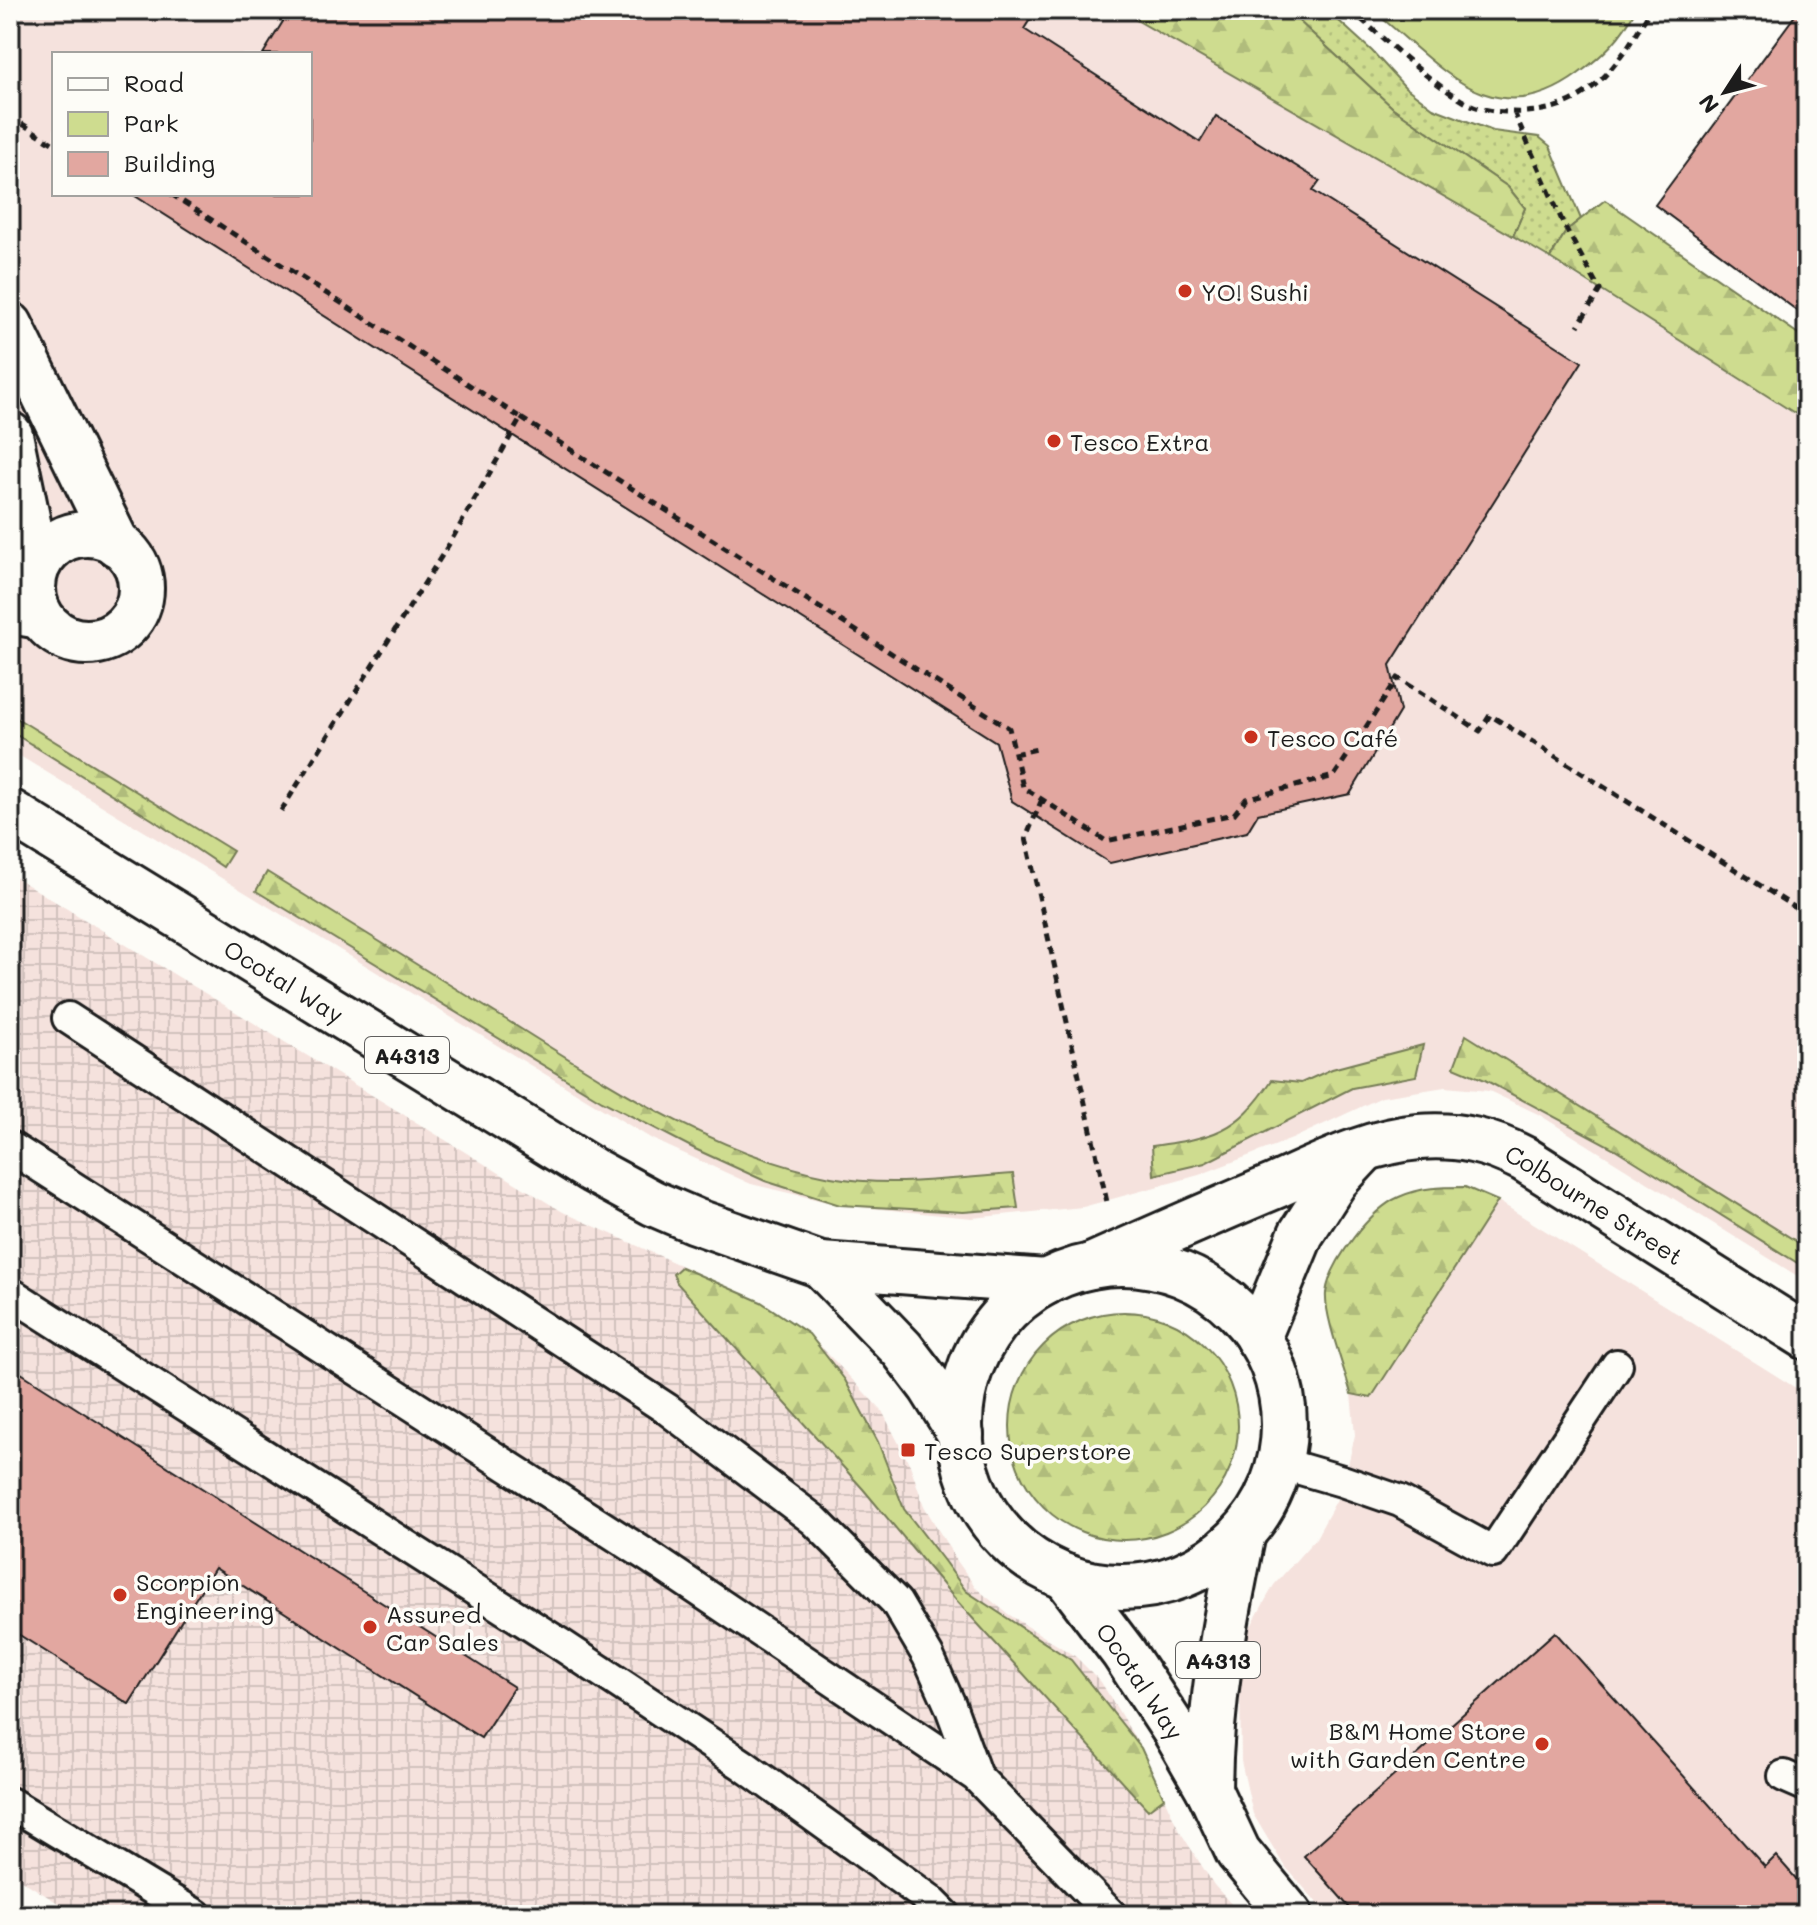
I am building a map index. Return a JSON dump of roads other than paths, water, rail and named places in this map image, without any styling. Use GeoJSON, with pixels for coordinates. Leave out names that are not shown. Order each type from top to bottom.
{"type":"FeatureCollection","features":[{"type":"Feature","properties":{"kind":"main road"},"geometry":{"type":"LineString","coordinates":[[10,325],[117,544]]}},
{"type":"Feature","properties":{"kind":"main road"},"geometry":{"type":"LineString","coordinates":[[10,435],[37,566]]}},
{"type":"Feature","properties":{"kind":"main road"},"geometry":{"type":"LineString","coordinates":[[72,536],[104,536],[130,554],[141,586],[139,603],[132,618],[107,639],[91,643],[66,638],[28,621],[37,611],[33,596],[37,566],[45,552],[58,542],[72,536]]}},
{"type":"Feature","properties":{"kind":"main road","name":"Ocotal Way"},"geometry":{"type":"LineString","coordinates":[[10,812],[592,1170],[653,1203],[821,1265],[1046,1282]]}},
{"type":"Feature","properties":{"kind":"main road","name":"Colbourne Street"},"geometry":{"type":"LineString","coordinates":[[1105,1260],[1313,1169],[1364,1150],[1417,1137],[1455,1137],[1494,1144],[1524,1159],[1807,1337]]}},
{"type":"Feature","properties":{"kind":"main road"},"geometry":{"type":"LineString","coordinates":[[1258,1338],[1301,1234],[1335,1181],[1364,1150]]}},
{"type":"Feature","properties":{"kind":"main road","name":"A4313"},"geometry":{"type":"LineString","coordinates":[[1105,1260],[1139,1263],[1186,1276],[1227,1301],[1258,1338],[1269,1357],[1282,1398],[1284,1431],[1280,1463],[1266,1500],[1243,1533],[1206,1564],[1162,1583],[1114,1587],[1066,1577],[1018,1549],[982,1506],[967,1472],[961,1435],[962,1401],[977,1353],[995,1325],[1018,1300],[1046,1282],[1105,1260]]}},
{"type":"Feature","properties":{"kind":"main road","name":"Ocotal Way"},"geometry":{"type":"LineString","coordinates":[[821,1265],[902,1349],[931,1387],[961,1435]]}},
{"type":"Feature","properties":{"kind":"main road","name":"Ocotal Way"},"geometry":{"type":"LineString","coordinates":[[1209,1790],[1210,1735],[1218,1657],[1243,1533]]}},
{"type":"Feature","properties":{"kind":"main road","name":"Ocotal Way"},"geometry":{"type":"LineString","coordinates":[[1066,1577],[1138,1674],[1209,1790],[1238,1852],[1290,1915]]}},
{"type":"Feature","properties":{"kind":"lane"},"geometry":{"type":"LineString","coordinates":[[68,1018],[667,1409],[814,1520],[896,1602],[928,1656],[976,1776]]}},
{"type":"Feature","properties":{"kind":"lane"},"geometry":{"type":"LineString","coordinates":[[10,1147],[651,1558],[976,1776],[1111,1915]]}},
{"type":"Feature","properties":{"kind":"lane"},"geometry":{"type":"LineString","coordinates":[[10,1293],[560,1644],[743,1765],[930,1900],[945,1915]]}},
{"type":"Feature","properties":{"kind":"lane"},"geometry":{"type":"LineString","coordinates":[[1280,1463],[1400,1501],[1493,1552],[1617,1365]]}},
{"type":"Feature","properties":{"kind":"lane"},"geometry":{"type":"LineString","coordinates":[[10,1803],[196,1915]]}},
{"type":"Feature","properties":{"kind":"place","name":"YO! Sushi"},"geometry":{"type":"Point","coordinates":[1185,291]}},
{"type":"Feature","properties":{"kind":"place","name":"Tesco Extra"},"geometry":{"type":"Point","coordinates":[1054,441]}},
{"type":"Feature","properties":{"kind":"place","name":"Tesco Café"},"geometry":{"type":"Point","coordinates":[1251,737]}},
{"type":"Feature","properties":{"kind":"place","name":"Tesco Superstore"},"geometry":{"type":"Point","coordinates":[908,1450]}},
{"type":"Feature","properties":{"kind":"place","name":"Scorpion Engineering"},"geometry":{"type":"Point","coordinates":[120,1595]}},
{"type":"Feature","properties":{"kind":"place","name":"Assured Car Sales"},"geometry":{"type":"Point","coordinates":[370,1627]}},
{"type":"Feature","properties":{"kind":"place","name":"B&M Home Store with Garden Centre"},"geometry":{"type":"Point","coordinates":[1542,1744]}}]}
